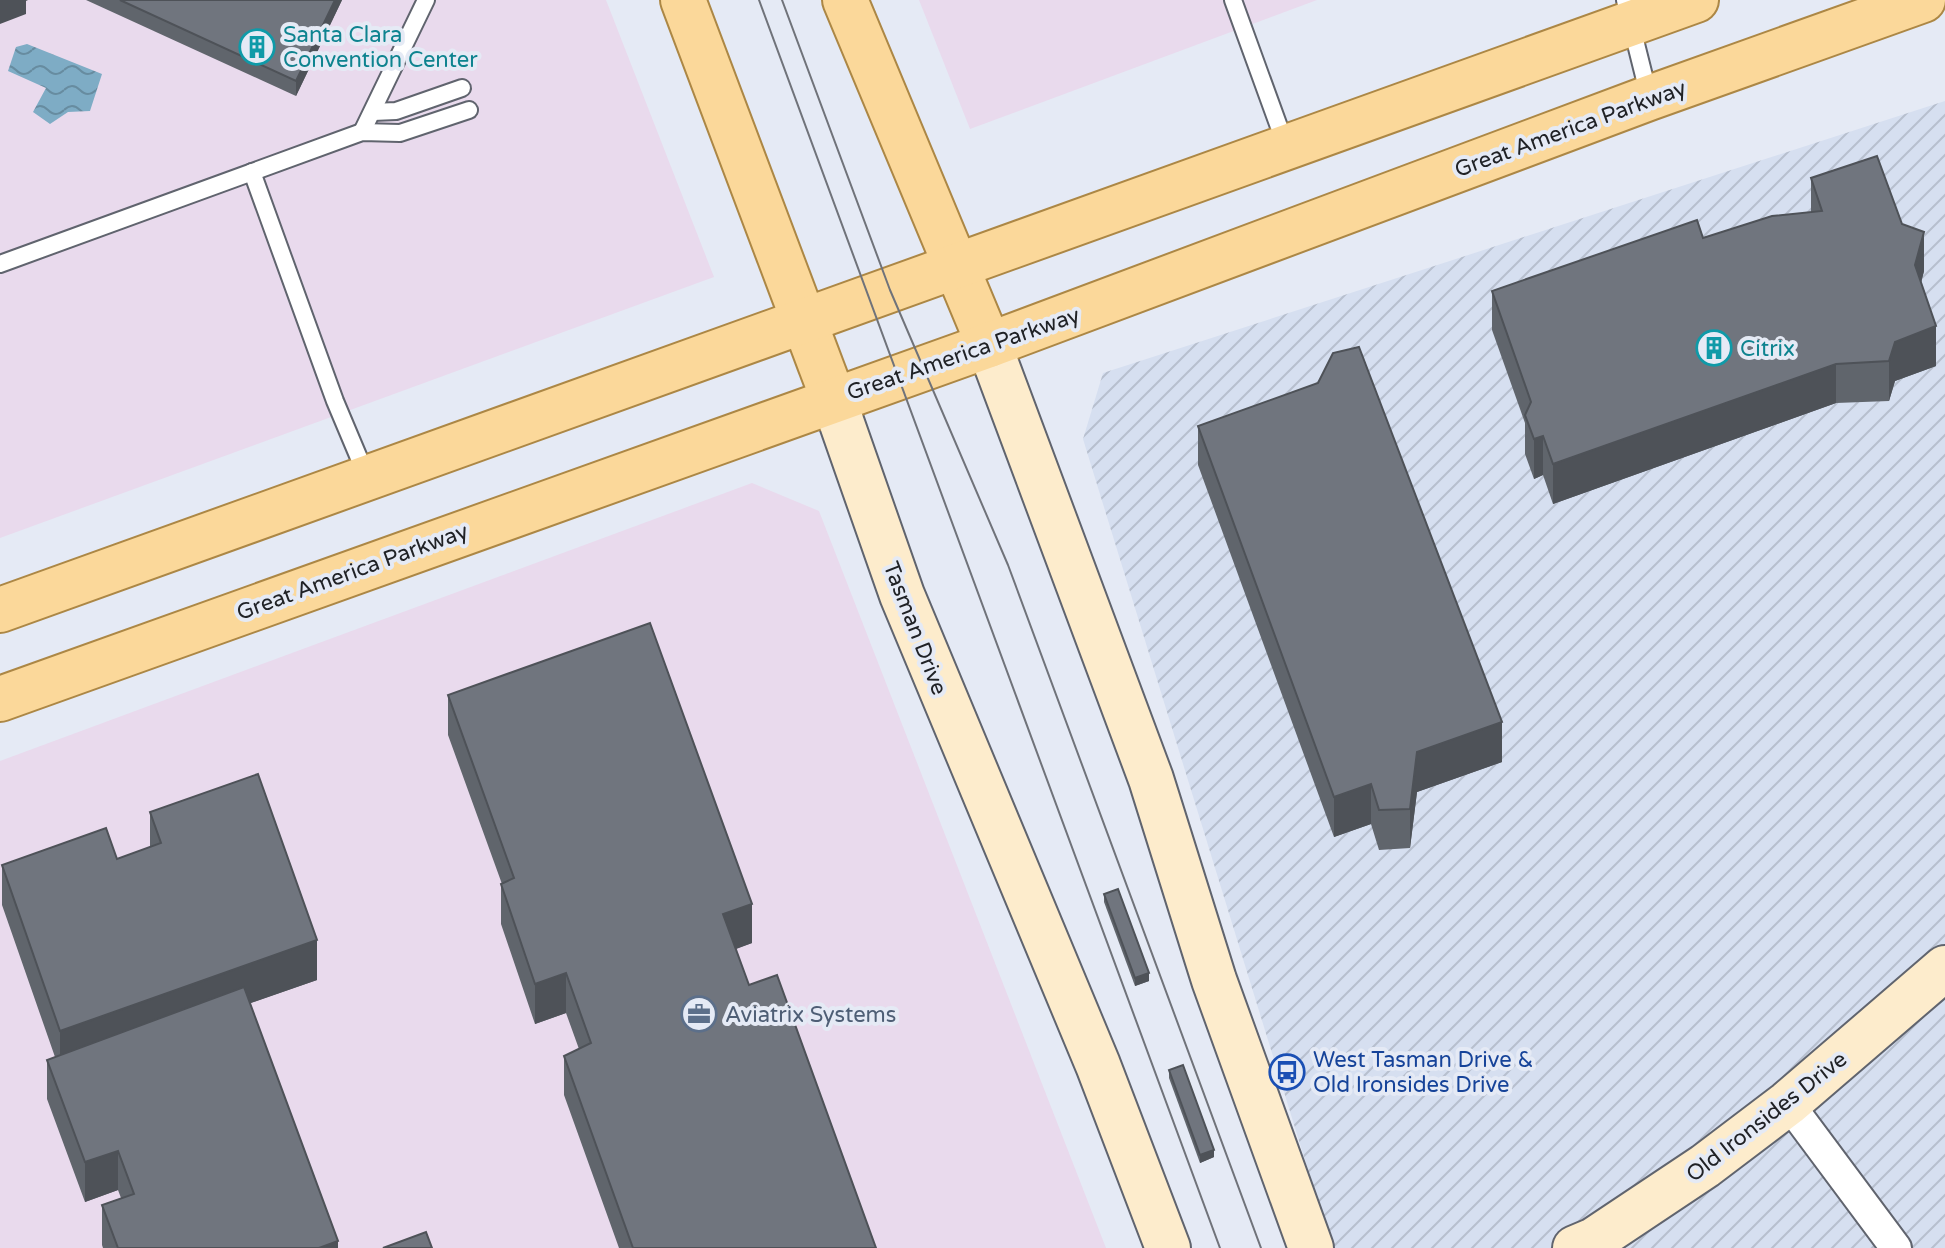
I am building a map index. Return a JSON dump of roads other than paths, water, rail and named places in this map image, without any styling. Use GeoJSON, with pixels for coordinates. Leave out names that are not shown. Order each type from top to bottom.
{"type":"FeatureCollection","features":[{"type":"Feature","properties":{"kind":"main road","name":"Tasman Drive"},"geometry":{"type":"LineString","coordinates":[[683,0],[833,398],[902,595],[1098,1065],[1168,1248]]}},
{"type":"Feature","properties":{"kind":"main road"},"geometry":{"type":"LineString","coordinates":[[845,0],[989,345],[1151,779],[1214,980],[1311,1248]]}},
{"type":"Feature","properties":{"kind":"main road"},"geometry":{"type":"LineString","coordinates":[[0,610],[1287,148],[1629,11],[1696,0]]}},
{"type":"Feature","properties":{"kind":"main road","name":"Great America Parkway"},"geometry":{"type":"LineString","coordinates":[[0,699],[833,398],[989,345],[1649,98],[1923,0]]}},
{"type":"Feature","properties":{"kind":"main road","name":"Old Ironsides Drive"},"geometry":{"type":"LineString","coordinates":[[1575,1248],[1594,1240],[1705,1166],[1788,1103],[1945,968]]}},
{"type":"Feature","properties":{"kind":"street"},"geometry":{"type":"LineString","coordinates":[[1788,1103],[1896,1248]]}},
{"type":"Feature","properties":{"kind":"lane"},"geometry":{"type":"LineString","coordinates":[[362,132],[426,0]]}},
{"type":"Feature","properties":{"kind":"lane"},"geometry":{"type":"LineString","coordinates":[[1233,0],[1287,148]]}},
{"type":"Feature","properties":{"kind":"lane"},"geometry":{"type":"LineString","coordinates":[[1629,11],[1649,98]]}},
{"type":"Feature","properties":{"kind":"lane"},"geometry":{"type":"LineString","coordinates":[[373,112],[396,111],[462,88]]}},
{"type":"Feature","properties":{"kind":"lane"},"geometry":{"type":"LineString","coordinates":[[0,264],[362,132],[400,133],[469,110]]}},
{"type":"Feature","properties":{"kind":"lane"},"geometry":{"type":"LineString","coordinates":[[252,172],[335,401],[368,478]]}},
{"type":"Feature","properties":{"kind":"water"},"geometry":{"type":"Polygon","coordinates":[[[27,44],[102,74],[90,111],[68,112],[50,124],[33,112],[46,88],[8,71],[16,47],[27,44]]]}},
{"type":"Feature","properties":{"kind":"tram line"},"geometry":{"type":"LineString","coordinates":[[759,0],[1220,1248]]}},
{"type":"Feature","properties":{"kind":"tram line"},"geometry":{"type":"LineString","coordinates":[[782,0],[890,290],[1008,565],[1261,1248]]}},
{"type":"Feature","properties":{"kind":"place","name":"Santa Clara Convention Center"},"geometry":{"type":"Point","coordinates":[257,47]}},
{"type":"Feature","properties":{"kind":"place","name":"Citrix"},"geometry":{"type":"Point","coordinates":[1714,348]}},
{"type":"Feature","properties":{"kind":"place","name":"Aviatrix Systems"},"geometry":{"type":"Point","coordinates":[699,1014]}},
{"type":"Feature","properties":{"kind":"place","name":"West Tasman Drive & Old Ironsides Drive"},"geometry":{"type":"Point","coordinates":[1287,1072]}}]}
